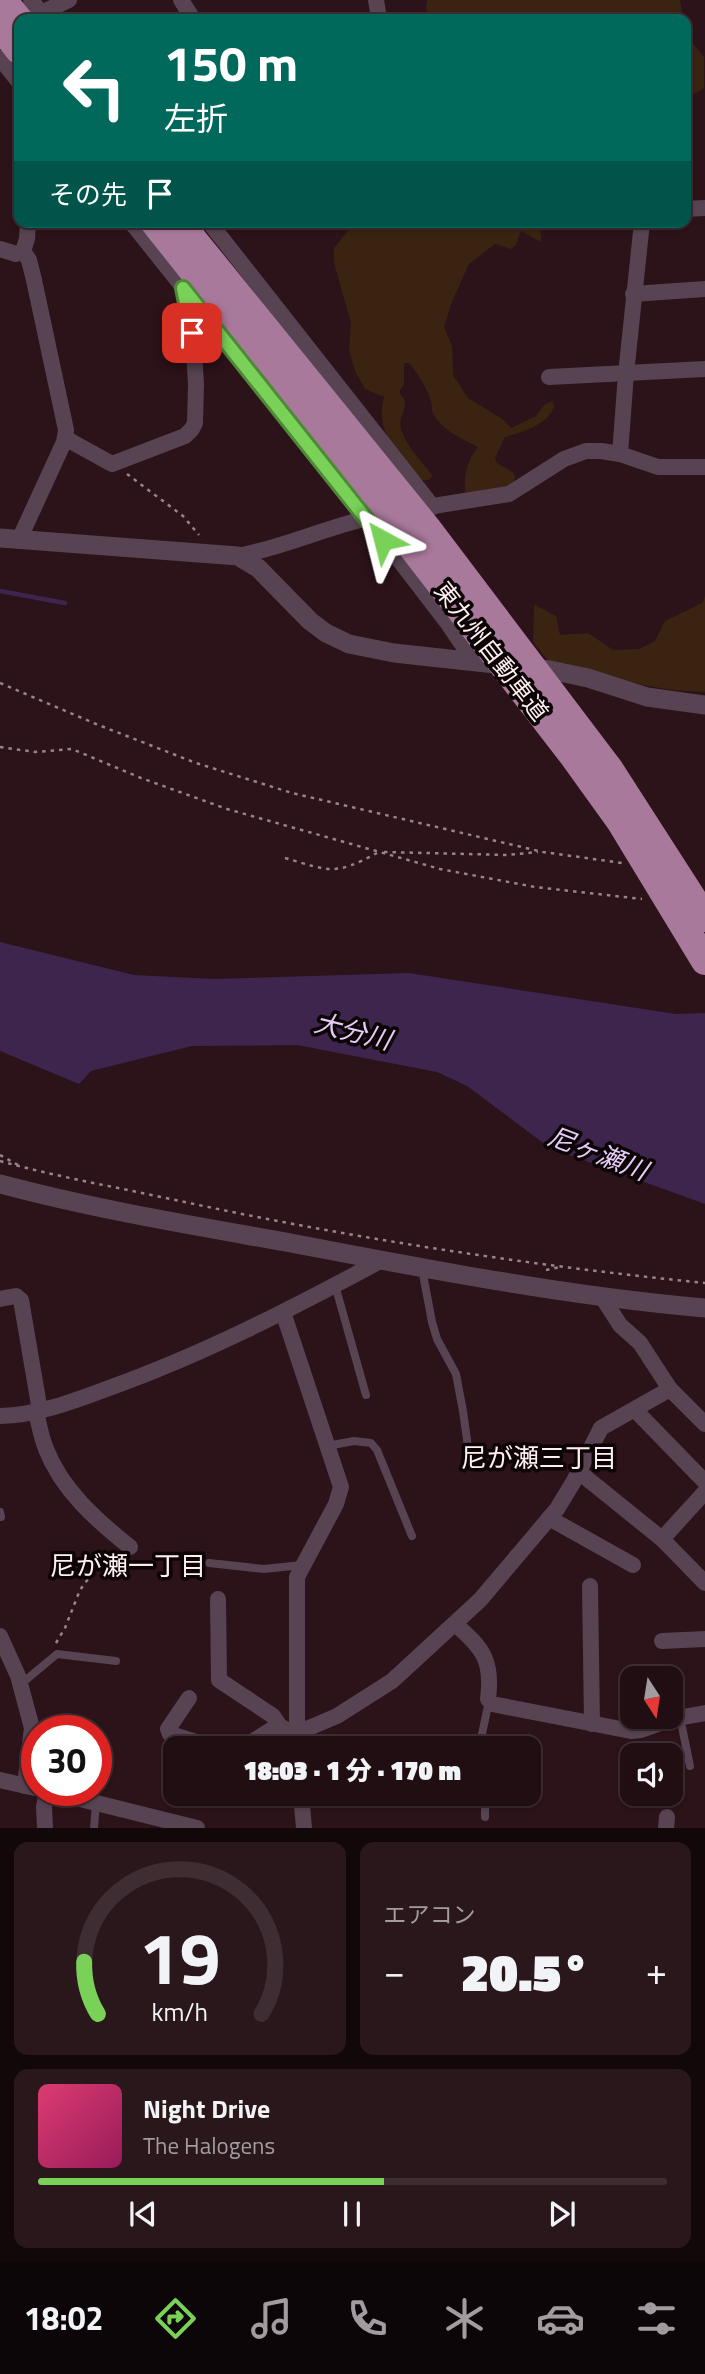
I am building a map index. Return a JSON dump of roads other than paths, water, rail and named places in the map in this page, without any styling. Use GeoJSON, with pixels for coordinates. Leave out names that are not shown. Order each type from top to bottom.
{"type":"FeatureCollection","features":[{"type":"Feature","properties":{"kind":"highway"},"geometry":{"type":"LineString","coordinates":[[3,0],[34,13]]}},
{"type":"Feature","properties":{"kind":"highway"},"geometry":{"type":"LineString","coordinates":[[0,26],[14,44]]}},
{"type":"Feature","properties":{"kind":"highway","name":"東九州自動車道"},"geometry":{"type":"LineString","coordinates":[[159,228],[405,538],[574,757],[620,821],[705,961]]}},
{"type":"Feature","properties":{"kind":"highway","name":"東九州自動車道"},"geometry":{"type":"LineString","coordinates":[[184,228],[427,528],[602,759],[705,918]]}},
{"type":"Feature","properties":{"kind":"street"},"geometry":{"type":"LineString","coordinates":[[34,13],[69,0]]}},
{"type":"Feature","properties":{"kind":"street"},"geometry":{"type":"LineString","coordinates":[[0,58],[14,76]]}},
{"type":"Feature","properties":{"kind":"street"},"geometry":{"type":"LineString","coordinates":[[0,249],[16,254],[23,251],[28,228]]}},
{"type":"Feature","properties":{"kind":"street"},"geometry":{"type":"LineString","coordinates":[[136,228],[367,518],[474,662]]}},
{"type":"Feature","properties":{"kind":"street"},"geometry":{"type":"LineString","coordinates":[[214,228],[433,507]]}},
{"type":"Feature","properties":{"kind":"street"},"geometry":{"type":"LineString","coordinates":[[620,454],[641,228]]}},
{"type":"Feature","properties":{"kind":"street"},"geometry":{"type":"LineString","coordinates":[[23,251],[29,260],[34,280],[66,426],[65,438],[9,539],[238,556],[367,518],[509,494],[581,452],[620,454],[658,467],[705,467]]}},
{"type":"Feature","properties":{"kind":"street"},"geometry":{"type":"LineString","coordinates":[[65,438],[113,464],[185,436],[194,426],[195,360],[183,288]]}},
{"type":"Feature","properties":{"kind":"street"},"geometry":{"type":"LineString","coordinates":[[633,294],[705,289]]}},
{"type":"Feature","properties":{"kind":"street"},"geometry":{"type":"LineString","coordinates":[[548,376],[705,369]]}},
{"type":"Feature","properties":{"kind":"street"},"geometry":{"type":"LineString","coordinates":[[238,556],[258,568],[310,621],[337,639],[376,650],[561,672],[648,697],[705,705]]}},
{"type":"Feature","properties":{"kind":"street"},"geometry":{"type":"LineString","coordinates":[[0,1184],[121,1212],[493,1281],[602,1297],[705,1308]]}},
{"type":"Feature","properties":{"kind":"street"},"geometry":{"type":"LineString","coordinates":[[0,1416],[38,1411],[163,1368],[283,1312],[382,1260]]}},
{"type":"Feature","properties":{"kind":"street"},"geometry":{"type":"LineString","coordinates":[[0,1299],[16,1296],[21,1300],[46,1449],[80,1505],[124,1542]]}},
{"type":"Feature","properties":{"kind":"street"},"geometry":{"type":"LineString","coordinates":[[602,1297],[620,1325],[640,1343],[670,1389],[705,1423]]}},
{"type":"Feature","properties":{"kind":"street"},"geometry":{"type":"LineString","coordinates":[[283,1312],[336,1468],[341,1493],[302,1565],[296,1586],[296,1736]]}},
{"type":"Feature","properties":{"kind":"street"},"geometry":{"type":"LineString","coordinates":[[218,1599],[219,1679],[273,1716],[286,1730],[304,1730],[337,1716],[392,1681],[480,1600],[557,1509],[601,1428],[670,1389]]}},
{"type":"Feature","properties":{"kind":"street"},"geometry":{"type":"LineString","coordinates":[[635,1410],[705,1482]]}},
{"type":"Feature","properties":{"kind":"street"},"geometry":{"type":"LineString","coordinates":[[579,1472],[662,1539],[705,1583]]}},
{"type":"Feature","properties":{"kind":"street"},"geometry":{"type":"LineString","coordinates":[[662,1539],[705,1492]]}},
{"type":"Feature","properties":{"kind":"street"},"geometry":{"type":"LineString","coordinates":[[549,1518],[633,1565]]}},
{"type":"Feature","properties":{"kind":"street"},"geometry":{"type":"LineString","coordinates":[[590,1586],[592,1724]]}},
{"type":"Feature","properties":{"kind":"street"},"geometry":{"type":"LineString","coordinates":[[455,1624],[477,1643],[488,1663],[491,1678],[489,1701],[492,1704],[631,1731],[643,1729]]}},
{"type":"Feature","properties":{"kind":"street"},"geometry":{"type":"LineString","coordinates":[[0,1636],[21,1684],[28,1715]]}},
{"type":"Feature","properties":{"kind":"street"},"geometry":{"type":"LineString","coordinates":[[662,1642],[705,1639]]}},
{"type":"Feature","properties":{"kind":"street"},"geometry":{"type":"LineString","coordinates":[[176,1736],[170,1734],[168,1730],[189,1698]]}},
{"type":"Feature","properties":{"kind":"street"},"geometry":{"type":"LineString","coordinates":[[683,1717],[705,1713]]}},
{"type":"Feature","properties":{"kind":"street"},"geometry":{"type":"LineString","coordinates":[[260,1736],[279,1725]]}},
{"type":"Feature","properties":{"kind":"street"},"geometry":{"type":"LineString","coordinates":[[0,1780],[21,1785]]}},
{"type":"Feature","properties":{"kind":"street"},"geometry":{"type":"LineString","coordinates":[[112,1800],[197,1828]]}},
{"type":"Feature","properties":{"kind":"street"},"geometry":{"type":"LineString","coordinates":[[44,1806],[45,1828]]}},
{"type":"Feature","properties":{"kind":"street"},"geometry":{"type":"LineString","coordinates":[[302,1806],[304,1828]]}},
{"type":"Feature","properties":{"kind":"lane"},"geometry":{"type":"LineString","coordinates":[[422,1268],[432,1322],[456,1374],[468,1447]]}},
{"type":"Feature","properties":{"kind":"lane"},"geometry":{"type":"LineString","coordinates":[[335,1285],[366,1395]]}},
{"type":"Feature","properties":{"kind":"lane"},"geometry":{"type":"LineString","coordinates":[[327,1446],[354,1441],[371,1443],[377,1450],[412,1536]]}},
{"type":"Feature","properties":{"kind":"lane"},"geometry":{"type":"LineString","coordinates":[[209,1563],[264,1569],[302,1565]]}},
{"type":"Feature","properties":{"kind":"lane"},"geometry":{"type":"LineString","coordinates":[[21,1684],[57,1654],[116,1661]]}},
{"type":"Feature","properties":{"kind":"lane"},"geometry":{"type":"LineString","coordinates":[[482,1736],[489,1701]]}},
{"type":"Feature","properties":{"kind":"lane"},"geometry":{"type":"LineString","coordinates":[[682,1729],[690,1766]]}},
{"type":"Feature","properties":{"kind":"lane"},"geometry":{"type":"LineString","coordinates":[[94,1828],[95,1806]]}},
{"type":"Feature","properties":{"kind":"lane"},"geometry":{"type":"LineString","coordinates":[[485,1806],[485,1816]]}},
{"type":"Feature","properties":{"kind":"water"},"geometry":{"type":"Polygon","coordinates":[[[0,942],[134,975],[214,979],[409,973],[676,1014],[705,1013],[705,1204],[550,1148],[467,1086],[437,1072],[297,1045],[192,1046],[91,1071],[79,1084],[0,1051],[0,942]]]}},
{"type":"Feature","properties":{"kind":"waterway"},"geometry":{"type":"LineString","coordinates":[[0,591],[65,603]]}},
{"type":"Feature","properties":{"kind":"district","name":"尼が瀬三丁目"},"geometry":{"type":"Point","coordinates":[539,1457]}},
{"type":"Feature","properties":{"kind":"district","name":"尼が瀬一丁目"},"geometry":{"type":"Point","coordinates":[128,1565]}},
{"type":"Feature","properties":{"kind":"water label","name":"大分川"},"geometry":{"type":"Point","coordinates":[353,1031]}},
{"type":"Feature","properties":{"kind":"water label","name":"尼ヶ瀬川"},"geometry":{"type":"Point","coordinates":[598,1153]}}]}
